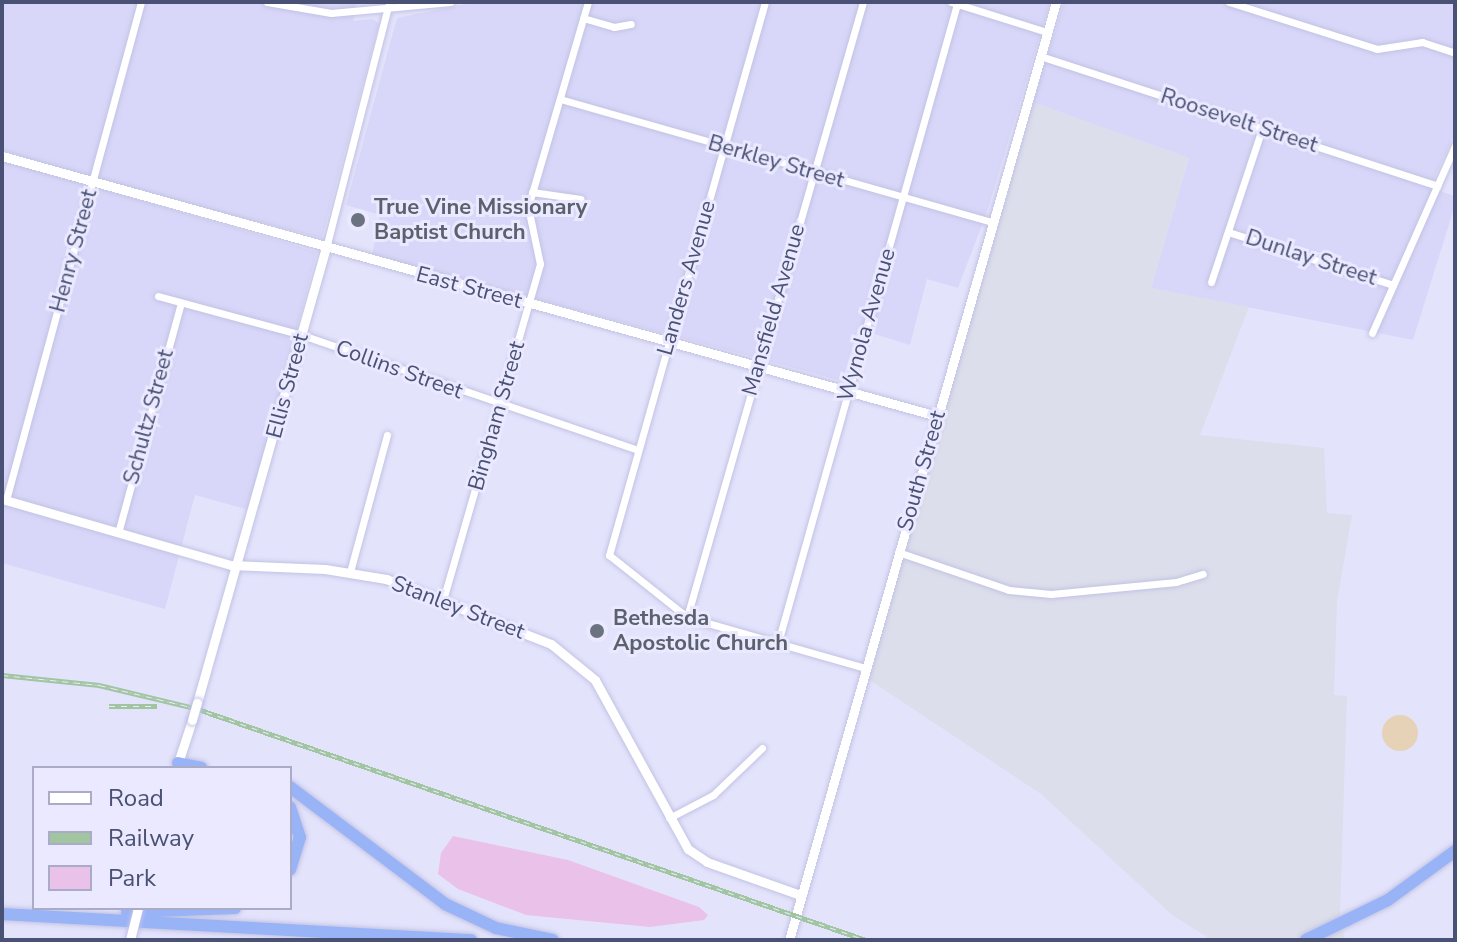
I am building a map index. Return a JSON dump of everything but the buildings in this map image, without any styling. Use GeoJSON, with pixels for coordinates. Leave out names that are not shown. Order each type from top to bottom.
{"type":"FeatureCollection","features":[{"type":"Feature","properties":{"kind":"highway"},"geometry":{"type":"LineString","coordinates":[[292,789],[445,904],[496,928],[553,940]]}},
{"type":"Feature","properties":{"kind":"highway"},"geometry":{"type":"LineString","coordinates":[[292,813],[300,837],[292,863]]}},
{"type":"Feature","properties":{"kind":"highway"},"geometry":{"type":"LineString","coordinates":[[1306,940],[1357,918],[1455,851]]}},
{"type":"Feature","properties":{"kind":"highway"},"geometry":{"type":"LineString","coordinates":[[72,917],[199,910]]}},
{"type":"Feature","properties":{"kind":"highway"},"geometry":{"type":"LineString","coordinates":[[2,914],[471,940]]}},
{"type":"Feature","properties":{"kind":"main road","name":"South Street"},"geometry":{"type":"LineString","coordinates":[[789,940],[1056,2]]}},
{"type":"Feature","properties":{"kind":"main road","name":"East Street"},"geometry":{"type":"LineString","coordinates":[[2,156],[92,185],[937,416]]}},
{"type":"Feature","properties":{"kind":"main road","name":"Ellis Street"},"geometry":{"type":"LineString","coordinates":[[178,766],[239,566],[326,248]]}},
{"type":"Feature","properties":{"kind":"main road","name":"Stanley Street"},"geometry":{"type":"LineString","coordinates":[[4,500],[239,566],[350,572],[443,600],[551,644],[590,674],[683,843],[700,858],[800,895]]}},
{"type":"Feature","properties":{"kind":"main road"},"geometry":{"type":"LineString","coordinates":[[130,940],[138,910]]}},
{"type":"Feature","properties":{"kind":"street","name":"Henry Street"},"geometry":{"type":"LineString","coordinates":[[4,500],[141,2]]}},
{"type":"Feature","properties":{"kind":"street"},"geometry":{"type":"LineString","coordinates":[[267,2],[331,13],[389,12],[450,2]]}},
{"type":"Feature","properties":{"kind":"street","name":"Ellis Street"},"geometry":{"type":"LineString","coordinates":[[326,248],[389,12],[389,2]]}},
{"type":"Feature","properties":{"kind":"street","name":"Bingham Street"},"geometry":{"type":"LineString","coordinates":[[443,600],[529,304],[540,253],[527,219],[532,192],[588,2]]}},
{"type":"Feature","properties":{"kind":"street","name":"Landers Avenue"},"geometry":{"type":"LineString","coordinates":[[687,617],[609,555],[765,2]]}},
{"type":"Feature","properties":{"kind":"street","name":"Mansfield Avenue"},"geometry":{"type":"LineString","coordinates":[[687,617],[863,2]]}},
{"type":"Feature","properties":{"kind":"street"},"geometry":{"type":"LineString","coordinates":[[1229,2],[1377,49],[1422,42],[1455,53]]}},
{"type":"Feature","properties":{"kind":"street"},"geometry":{"type":"LineString","coordinates":[[954,3],[969,5],[1047,32]]}},
{"type":"Feature","properties":{"kind":"street","name":"Wynola Avenue"},"geometry":{"type":"LineString","coordinates":[[777,646],[904,199],[954,3]]}},
{"type":"Feature","properties":{"kind":"street"},"geometry":{"type":"LineString","coordinates":[[583,18],[614,27],[631,24]]}},
{"type":"Feature","properties":{"kind":"street","name":"Roosevelt Street"},"geometry":{"type":"LineString","coordinates":[[1040,56],[1437,186]]}},
{"type":"Feature","properties":{"kind":"street","name":"Berkley Street"},"geometry":{"type":"LineString","coordinates":[[560,99],[992,222]]}},
{"type":"Feature","properties":{"kind":"street"},"geometry":{"type":"LineString","coordinates":[[1211,282],[1262,129]]}},
{"type":"Feature","properties":{"kind":"street"},"geometry":{"type":"LineString","coordinates":[[1372,333],[1455,146]]}},
{"type":"Feature","properties":{"kind":"street"},"geometry":{"type":"LineString","coordinates":[[532,192],[580,199]]}},
{"type":"Feature","properties":{"kind":"street","name":"Dunlay Street"},"geometry":{"type":"LineString","coordinates":[[1228,232],[1393,285]]}},
{"type":"Feature","properties":{"kind":"street","name":"Collins Street"},"geometry":{"type":"LineString","coordinates":[[158,296],[302,335],[501,407],[637,450]]}},
{"type":"Feature","properties":{"kind":"street","name":"Schultz Street"},"geometry":{"type":"LineString","coordinates":[[118,533],[181,303]]}},
{"type":"Feature","properties":{"kind":"street"},"geometry":{"type":"LineString","coordinates":[[350,572],[387,435]]}},
{"type":"Feature","properties":{"kind":"street"},"geometry":{"type":"LineString","coordinates":[[898,552],[1009,590],[1051,594],[1176,582],[1203,574]]}},
{"type":"Feature","properties":{"kind":"street"},"geometry":{"type":"LineString","coordinates":[[687,617],[777,646],[865,668]]}},
{"type":"Feature","properties":{"kind":"street"},"geometry":{"type":"LineString","coordinates":[[669,818],[713,795],[762,748]]}},
{"type":"Feature","properties":{"kind":"shaded area"},"geometry":{"type":"Polygon","coordinates":[[[2,2],[357,2],[353,21],[373,19],[379,24],[322,238],[100,182],[2,150],[2,2]]]}},
{"type":"Feature","properties":{"kind":"shaded area"},"geometry":{"type":"Polygon","coordinates":[[[475,2],[1050,2],[988,209],[958,288],[927,279],[910,345],[858,329],[842,381],[372,255],[380,215],[346,205],[397,18],[475,2]]]}},
{"type":"Feature","properties":{"kind":"shaded area"},"geometry":{"type":"Polygon","coordinates":[[[1064,2],[1455,2],[1455,133],[1430,188],[1455,196],[1455,205],[1413,340],[1151,288],[1189,158],[1033,103],[1064,2]]]}},
{"type":"Feature","properties":{"kind":"shaded area"},"geometry":{"type":"Polygon","coordinates":[[[1033,102],[1189,158],[1151,288],[1249,307],[1200,435],[1324,448],[1327,513],[1352,515],[1337,602],[1334,695],[1347,696],[1340,915],[1345,940],[1212,940],[1172,915],[1041,794],[868,679],[1033,102]]]}},
{"type":"Feature","properties":{"kind":"shaded area"},"geometry":{"type":"Polygon","coordinates":[[[2,160],[317,252],[249,510],[195,495],[165,609],[2,563],[2,160]]]}},
{"type":"Feature","properties":{"kind":"shaded area"},"geometry":{"type":"Polygon","coordinates":[[[1400,715],[1413,720],[1418,733],[1413,746],[1400,751],[1387,746],[1382,733],[1387,720],[1400,715]]]}},
{"type":"Feature","properties":{"kind":"green space"},"geometry":{"type":"Polygon","coordinates":[[[453,836],[568,860],[699,907],[708,915],[704,920],[650,927],[526,915],[458,889],[438,874],[441,853],[453,836]]]}},
{"type":"Feature","properties":{"kind":"railway"},"geometry":{"type":"LineString","coordinates":[[2,675],[99,685],[195,708],[866,940]]}},
{"type":"Feature","properties":{"kind":"railway"},"geometry":{"type":"LineString","coordinates":[[109,706],[157,706]]}},
{"type":"Feature","properties":{"kind":"place","name":"True Vine Missionary Baptist Church"},"geometry":{"type":"Point","coordinates":[358,220]}},
{"type":"Feature","properties":{"kind":"place","name":"Bethesda Apostolic Church"},"geometry":{"type":"Point","coordinates":[597,631]}}]}
